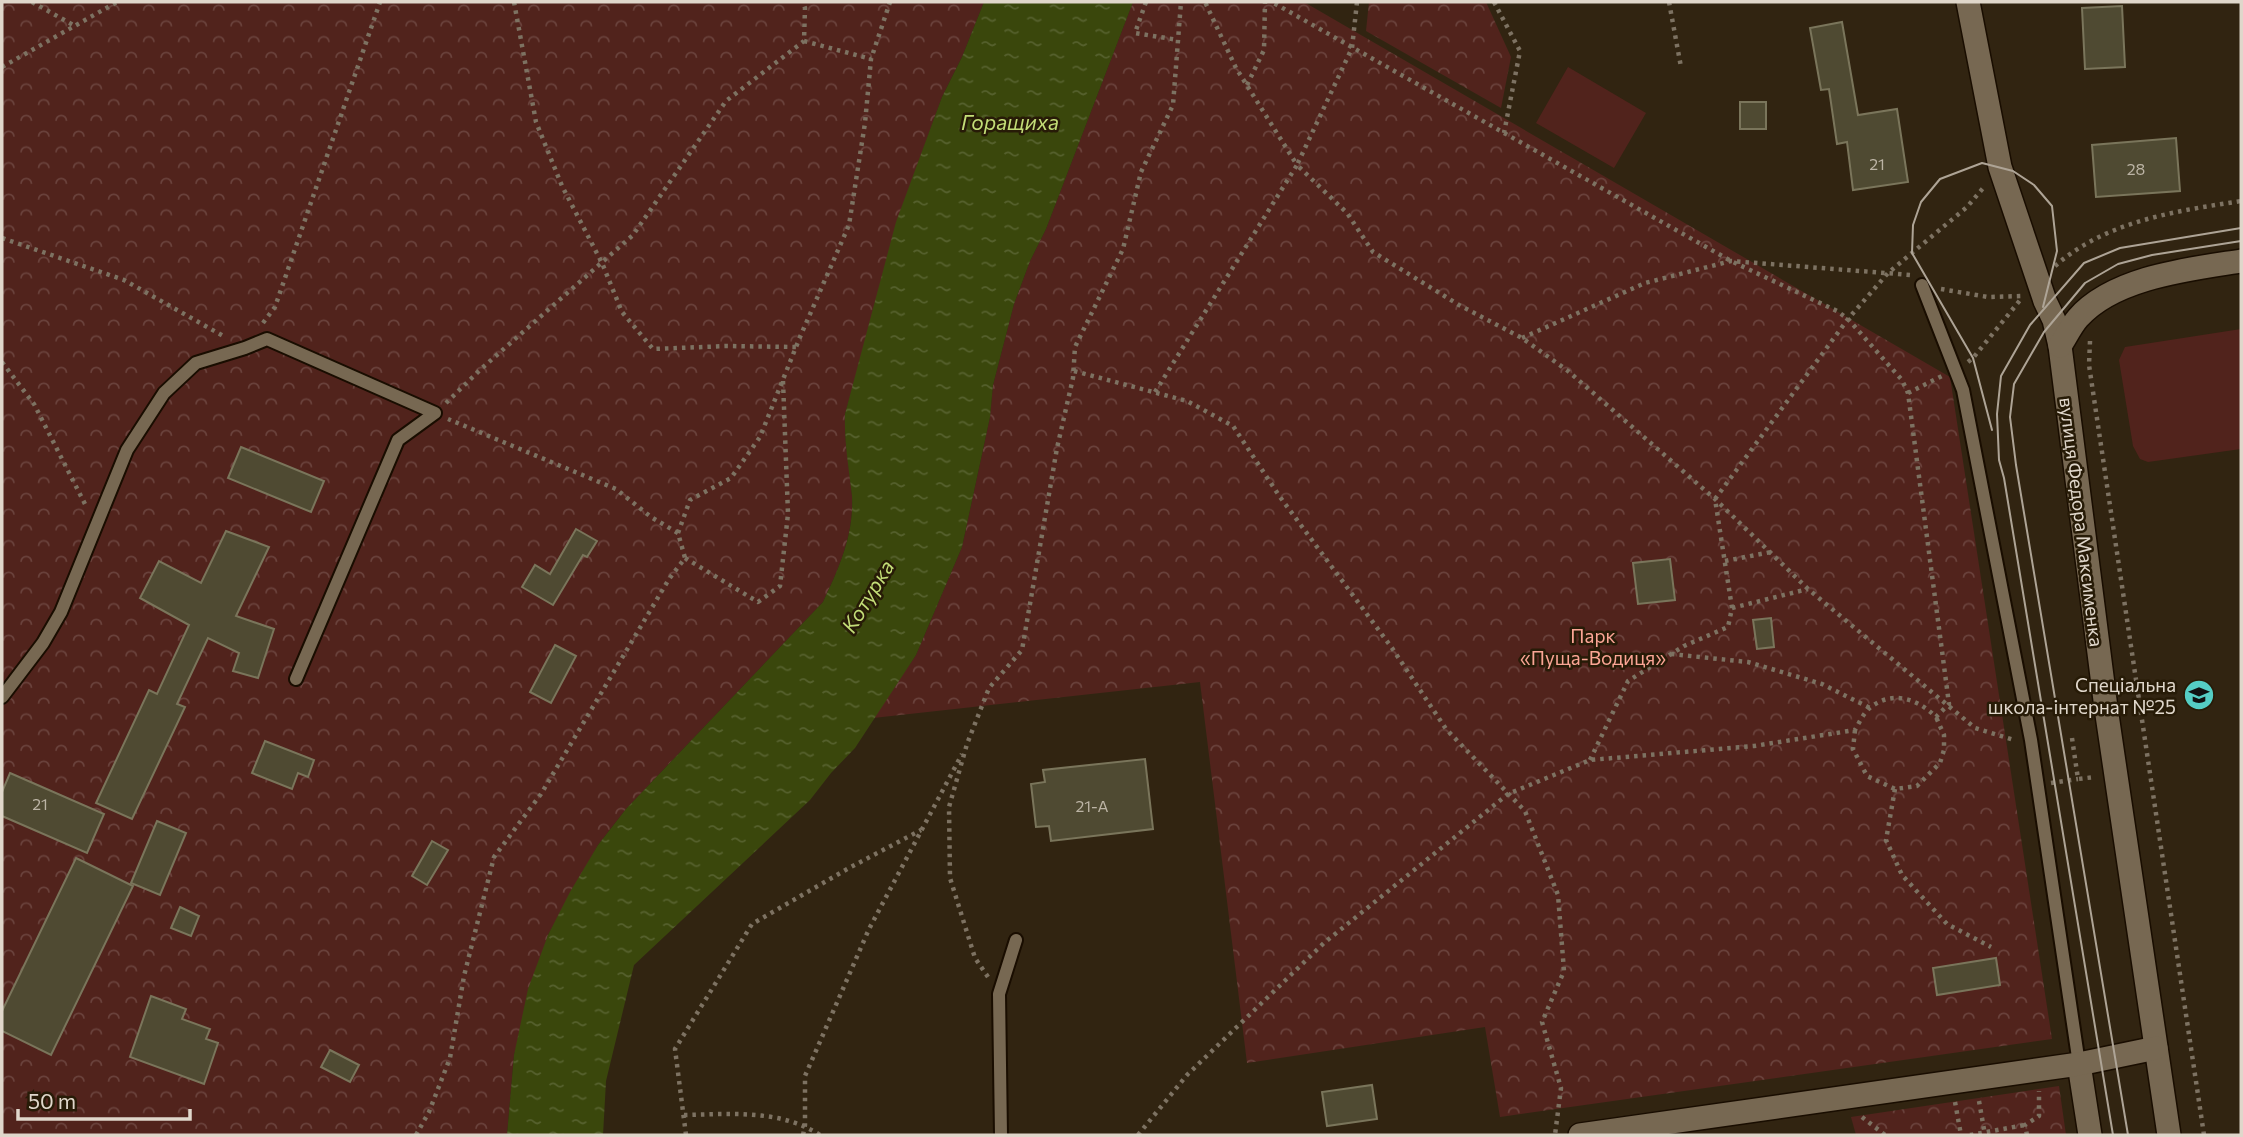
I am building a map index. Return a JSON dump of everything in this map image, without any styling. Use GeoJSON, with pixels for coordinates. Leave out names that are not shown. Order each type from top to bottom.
{"type":"FeatureCollection","features":[{"type":"Feature","properties":{"kind":"street","name":"вулиця Федора Максименка"},"geometry":{"type":"LineString","coordinates":[[1968,2],[2000,167],[2035,291],[2054,320],[2060,346],[2106,708],[2169,1135]]}},
{"type":"Feature","properties":{"kind":"street"},"geometry":{"type":"LineString","coordinates":[[2060,346],[2078,318],[2102,298],[2160,275],[2241,261]]}},
{"type":"Feature","properties":{"kind":"street"},"geometry":{"type":"LineString","coordinates":[[1580,1135],[2079,1064],[2156,1048]]}},
{"type":"Feature","properties":{"kind":"street"},"geometry":{"type":"LineString","coordinates":[[2079,1064],[2090,1135]]}},
{"type":"Feature","properties":{"kind":"lane"},"geometry":{"type":"LineString","coordinates":[[1922,285],[1963,390],[2031,740],[2079,1064]]}},
{"type":"Feature","properties":{"kind":"lane"},"geometry":{"type":"LineString","coordinates":[[2,697],[43,643],[61,612],[127,450],[164,393],[195,363],[267,339],[435,413]]}},
{"type":"Feature","properties":{"kind":"lane"},"geometry":{"type":"LineString","coordinates":[[296,679],[398,440],[435,413]]}},
{"type":"Feature","properties":{"kind":"lane"},"geometry":{"type":"LineString","coordinates":[[1001,1135],[999,994],[1016,940]]}},
{"type":"Feature","properties":{"kind":"path"},"geometry":{"type":"LineString","coordinates":[[32,2],[75,26]]}},
{"type":"Feature","properties":{"kind":"path"},"geometry":{"type":"LineString","coordinates":[[2,67],[117,2]]}},
{"type":"Feature","properties":{"kind":"path"},"geometry":{"type":"LineString","coordinates":[[246,348],[275,307],[380,2]]}},
{"type":"Feature","properties":{"kind":"path"},"geometry":{"type":"LineString","coordinates":[[514,2],[536,122],[562,186],[602,263],[622,312],[653,348],[796,347]]}},
{"type":"Feature","properties":{"kind":"path"},"geometry":{"type":"LineString","coordinates":[[678,533],[651,517],[616,489],[435,413],[633,235],[726,101],[803,41],[803,2]]}},
{"type":"Feature","properties":{"kind":"path"},"geometry":{"type":"LineString","coordinates":[[783,378],[788,514],[780,586],[758,602],[685,558],[678,533],[690,500],[730,478],[760,437],[783,378],[796,347],[849,225],[865,123],[871,60],[890,2]]}},
{"type":"Feature","properties":{"kind":"path"},"geometry":{"type":"LineString","coordinates":[[1146,2],[1135,33],[1178,40]]}},
{"type":"Feature","properties":{"kind":"path"},"geometry":{"type":"LineString","coordinates":[[999,994],[975,958],[950,878],[949,807],[967,744],[989,688],[1023,650],[1045,513],[1074,371],[1075,347],[1123,249],[1141,172],[1173,105],[1181,2]]}},
{"type":"Feature","properties":{"kind":"path"},"geometry":{"type":"LineString","coordinates":[[1205,2],[1236,68],[1297,165],[1347,213],[1373,252],[1459,305],[1521,338],[1568,371],[1715,499],[1808,589],[1975,728],[2020,742],[2031,740]]}},
{"type":"Feature","properties":{"kind":"path"},"geometry":{"type":"LineString","coordinates":[[1247,85],[1264,50],[1265,2]]}},
{"type":"Feature","properties":{"kind":"path"},"geometry":{"type":"LineString","coordinates":[[1272,2],[1731,261],[1838,311],[1848,319],[1902,380],[1908,393],[1949,704]]}},
{"type":"Feature","properties":{"kind":"path"},"geometry":{"type":"LineString","coordinates":[[1155,392],[1297,165],[1352,48],[1358,2]]}},
{"type":"Feature","properties":{"kind":"path"},"geometry":{"type":"LineString","coordinates":[[1494,2],[1520,51],[1504,133]]}},
{"type":"Feature","properties":{"kind":"path"},"geometry":{"type":"LineString","coordinates":[[1669,2],[1681,67]]}},
{"type":"Feature","properties":{"kind":"path"},"geometry":{"type":"LineString","coordinates":[[803,41],[871,60]]}},
{"type":"Feature","properties":{"kind":"path"},"geometry":{"type":"LineString","coordinates":[[1590,760],[1628,681],[1684,646],[1728,627],[1732,608],[1715,499],[1848,319],[1888,273],[1967,207],[2000,167]]}},
{"type":"Feature","properties":{"kind":"path"},"geometry":{"type":"LineString","coordinates":[[1908,393],[1956,370],[1973,358],[2066,256],[2096,238],[2122,226],[2185,210],[2241,201]]}},
{"type":"Feature","properties":{"kind":"path"},"geometry":{"type":"LineString","coordinates":[[2,238],[124,280],[198,322]]}},
{"type":"Feature","properties":{"kind":"path"},"geometry":{"type":"LineString","coordinates":[[1521,338],[1645,283],[1731,261],[1911,275],[1922,285],[1987,297],[2035,291]]}},
{"type":"Feature","properties":{"kind":"path"},"geometry":{"type":"LineString","coordinates":[[2092,337],[2089,344],[2091,378],[2204,1135]]}},
{"type":"Feature","properties":{"kind":"path"},"geometry":{"type":"LineString","coordinates":[[2,362],[34,404],[96,526]]}},
{"type":"Feature","properties":{"kind":"path"},"geometry":{"type":"LineString","coordinates":[[1074,371],[1187,401],[1233,426],[1280,497],[1392,648],[1447,729],[1525,811],[1558,895],[1564,971],[1542,1022],[1561,1088],[1555,1135]]}},
{"type":"Feature","properties":{"kind":"path"},"geometry":{"type":"LineString","coordinates":[[1724,561],[1772,552]]}},
{"type":"Feature","properties":{"kind":"path"},"geometry":{"type":"LineString","coordinates":[[416,1135],[429,1112],[450,1058],[464,976],[494,857],[541,794],[669,579],[685,558]]}},
{"type":"Feature","properties":{"kind":"path"},"geometry":{"type":"LineString","coordinates":[[1732,608],[1808,589]]}},
{"type":"Feature","properties":{"kind":"path"},"geometry":{"type":"LineString","coordinates":[[1671,654],[1748,662],[1822,684],[1870,708]]}},
{"type":"Feature","properties":{"kind":"path"},"geometry":{"type":"LineString","coordinates":[[1888,699],[1909,699],[1924,705],[1936,717],[1944,735],[1944,750],[1940,763],[1917,786],[1895,789],[1867,776],[1853,749],[1855,730],[1870,708],[1888,699]]}},
{"type":"Feature","properties":{"kind":"path"},"geometry":{"type":"LineString","coordinates":[[1936,717],[1949,704]]}},
{"type":"Feature","properties":{"kind":"path"},"geometry":{"type":"LineString","coordinates":[[1138,1135],[1187,1075],[1324,943],[1508,794],[1590,760],[1754,746],[1855,730]]}},
{"type":"Feature","properties":{"kind":"path"},"geometry":{"type":"LineString","coordinates":[[803,1135],[805,1076],[869,929],[967,744]]}},
{"type":"Feature","properties":{"kind":"path"},"geometry":{"type":"LineString","coordinates":[[1895,789],[1886,840],[1902,875],[1947,924],[1991,947]]}},
{"type":"Feature","properties":{"kind":"path"},"geometry":{"type":"LineString","coordinates":[[686,1135],[675,1049],[752,925],[849,868],[922,830]]}},
{"type":"Feature","properties":{"kind":"path"},"geometry":{"type":"LineString","coordinates":[[1975,1079],[1984,1134]]}},
{"type":"Feature","properties":{"kind":"path"},"geometry":{"type":"LineString","coordinates":[[1952,1082],[1961,1135]]}},
{"type":"Feature","properties":{"kind":"path"},"geometry":{"type":"LineString","coordinates":[[1970,1135],[2025,1125],[2039,1116],[2039,1087]]}},
{"type":"Feature","properties":{"kind":"path"},"geometry":{"type":"LineString","coordinates":[[1856,1112],[1885,1135]]}},
{"type":"Feature","properties":{"kind":"path"},"geometry":{"type":"LineString","coordinates":[[684,1115],[754,1114],[805,1125],[820,1135]]}},
{"type":"Feature","properties":{"kind":"path"},"geometry":{"type":"LineString","coordinates":[[2025,1125],[2027,1135]]}},
{"type":"Feature","properties":{"kind":"green space"},"geometry":{"type":"Polygon","coordinates":[[[2,2],[984,2],[962,57],[942,97],[911,183],[845,414],[852,510],[848,538],[835,577],[823,602],[626,809],[598,845],[548,935],[514,1055],[507,1135],[2,1135],[2,2]]]}},
{"type":"Feature","properties":{"kind":"green space","name":"Парк «Пуща-Водиця»"},"geometry":{"type":"Polygon","coordinates":[[[1133,2],[1304,2],[1950,377],[2052,1039],[1500,1117],[1485,1027],[1247,1063],[1200,682],[873,718],[916,655],[962,547],[990,417],[993,385],[1014,304],[1030,261],[1046,229],[1133,2]]]}},
{"type":"Feature","properties":{"kind":"green space"},"geometry":{"type":"Polygon","coordinates":[[[1369,2],[1486,2],[1511,57],[1501,108],[1366,31],[1369,2]]]}},
{"type":"Feature","properties":{"kind":"green space"},"geometry":{"type":"Polygon","coordinates":[[[1568,67],[1646,113],[1614,168],[1536,123],[1568,67]]]}},
{"type":"Feature","properties":{"kind":"green space"},"geometry":{"type":"Polygon","coordinates":[[[2241,329],[2241,449],[2148,462],[2140,459],[2133,446],[2119,360],[2125,347],[2241,329]]]}},
{"type":"Feature","properties":{"kind":"green space"},"geometry":{"type":"Polygon","coordinates":[[[2059,1086],[2066,1135],[1856,1135],[1851,1117],[2059,1086]]]}},
{"type":"Feature","properties":{"kind":"water","name":"Горащиха"},"geometry":{"type":"Polygon","coordinates":[[[984,2],[1133,2],[1046,229],[1030,261],[1014,304],[993,385],[990,417],[962,547],[916,655],[855,748],[810,800],[634,965],[606,1081],[603,1135],[507,1135],[514,1055],[528,989],[548,935],[570,892],[598,845],[626,809],[823,602],[835,577],[848,538],[852,510],[845,414],[896,222],[942,97],[962,57],[984,2]]]}},
{"type":"Feature","properties":{"kind":"building"},"geometry":{"type":"Polygon","coordinates":[[[2122,6],[2125,67],[2085,69],[2082,8],[2122,6]]]}},
{"type":"Feature","properties":{"kind":"building"},"geometry":{"type":"Polygon","coordinates":[[[1842,22],[1858,115],[1897,109],[1908,182],[1853,190],[1847,142],[1837,144],[1829,89],[1821,90],[1810,28],[1842,22]]]}},
{"type":"Feature","properties":{"kind":"building"},"geometry":{"type":"Polygon","coordinates":[[[1740,102],[1766,102],[1766,129],[1740,129],[1740,102]]]}},
{"type":"Feature","properties":{"kind":"building"},"geometry":{"type":"Polygon","coordinates":[[[2176,138],[2180,191],[2096,197],[2092,145],[2176,138]]]}},
{"type":"Feature","properties":{"kind":"building"},"geometry":{"type":"Polygon","coordinates":[[[241,447],[324,481],[311,512],[228,478],[241,447]]]}},
{"type":"Feature","properties":{"kind":"building"},"geometry":{"type":"Polygon","coordinates":[[[576,529],[597,541],[587,557],[583,555],[553,605],[522,587],[535,565],[550,574],[576,529]]]}},
{"type":"Feature","properties":{"kind":"building"},"geometry":{"type":"Polygon","coordinates":[[[226,531],[269,547],[236,616],[274,629],[258,678],[233,671],[239,653],[208,638],[177,704],[185,707],[132,819],[96,803],[149,690],[157,694],[189,625],[140,598],[159,561],[201,583],[226,531]]]}},
{"type":"Feature","properties":{"kind":"building"},"geometry":{"type":"Polygon","coordinates":[[[1670,559],[1675,600],[1638,604],[1633,563],[1670,559]]]}},
{"type":"Feature","properties":{"kind":"building"},"geometry":{"type":"Polygon","coordinates":[[[1771,618],[1774,647],[1757,649],[1753,620],[1771,618]]]}},
{"type":"Feature","properties":{"kind":"building"},"geometry":{"type":"Polygon","coordinates":[[[555,645],[576,656],[551,703],[530,692],[555,645]]]}},
{"type":"Feature","properties":{"kind":"building"},"geometry":{"type":"Polygon","coordinates":[[[265,741],[314,760],[308,777],[298,773],[292,789],[252,773],[265,741]]]}},
{"type":"Feature","properties":{"kind":"building"},"geometry":{"type":"Polygon","coordinates":[[[1145,759],[1153,829],[1051,841],[1049,826],[1036,827],[1031,784],[1045,782],[1043,770],[1145,759]]]}},
{"type":"Feature","properties":{"kind":"building"},"geometry":{"type":"Polygon","coordinates":[[[10,773],[104,814],[87,853],[2,816],[2,792],[10,773]]]}},
{"type":"Feature","properties":{"kind":"building"},"geometry":{"type":"Polygon","coordinates":[[[157,821],[186,833],[160,895],[131,883],[157,821]]]}},
{"type":"Feature","properties":{"kind":"building"},"geometry":{"type":"Polygon","coordinates":[[[432,841],[448,850],[427,885],[412,876],[432,841]]]}},
{"type":"Feature","properties":{"kind":"building"},"geometry":{"type":"Polygon","coordinates":[[[76,858],[133,886],[51,1055],[2,1031],[2,1011],[76,858]]]}},
{"type":"Feature","properties":{"kind":"building"},"geometry":{"type":"Polygon","coordinates":[[[180,907],[199,916],[191,936],[171,928],[180,907]]]}},
{"type":"Feature","properties":{"kind":"building"},"geometry":{"type":"Polygon","coordinates":[[[1996,958],[2000,985],[1937,995],[1933,968],[1996,958]]]}},
{"type":"Feature","properties":{"kind":"building"},"geometry":{"type":"Polygon","coordinates":[[[151,996],[186,1009],[182,1019],[210,1029],[206,1039],[218,1043],[204,1084],[130,1057],[151,996]]]}},
{"type":"Feature","properties":{"kind":"building"},"geometry":{"type":"Polygon","coordinates":[[[330,1050],[359,1065],[350,1082],[321,1067],[330,1050]]]}},
{"type":"Feature","properties":{"kind":"building"},"geometry":{"type":"Polygon","coordinates":[[[1372,1085],[1377,1119],[1327,1126],[1322,1092],[1372,1085]]]}},
{"type":"Feature","properties":{"kind":"tram line"},"geometry":{"type":"LineString","coordinates":[[1992,430],[1973,358],[1912,253],[1913,225],[1921,202],[1940,179],[1982,163],[2013,171],[2034,185],[2052,206],[2057,251],[2043,307]]}},
{"type":"Feature","properties":{"kind":"tram line"},"geometry":{"type":"LineString","coordinates":[[2113,1135],[1999,460],[1997,414],[2001,376],[2030,325],[2084,263],[2120,248],[2241,228]]}},
{"type":"Feature","properties":{"kind":"tram line"},"geometry":{"type":"LineString","coordinates":[[2128,1135],[2016,465],[2010,417],[2014,384],[2044,332],[2085,283],[2118,264],[2152,255],[2241,241]]}},
{"type":"Feature","properties":{"kind":"place","name":"Спеціальна школа-інтернат №25"},"geometry":{"type":"Point","coordinates":[2199,695]}},
{"type":"Feature","properties":{"kind":"water label","name":"Котурка"},"geometry":{"type":"Point","coordinates":[867,596]}}]}
